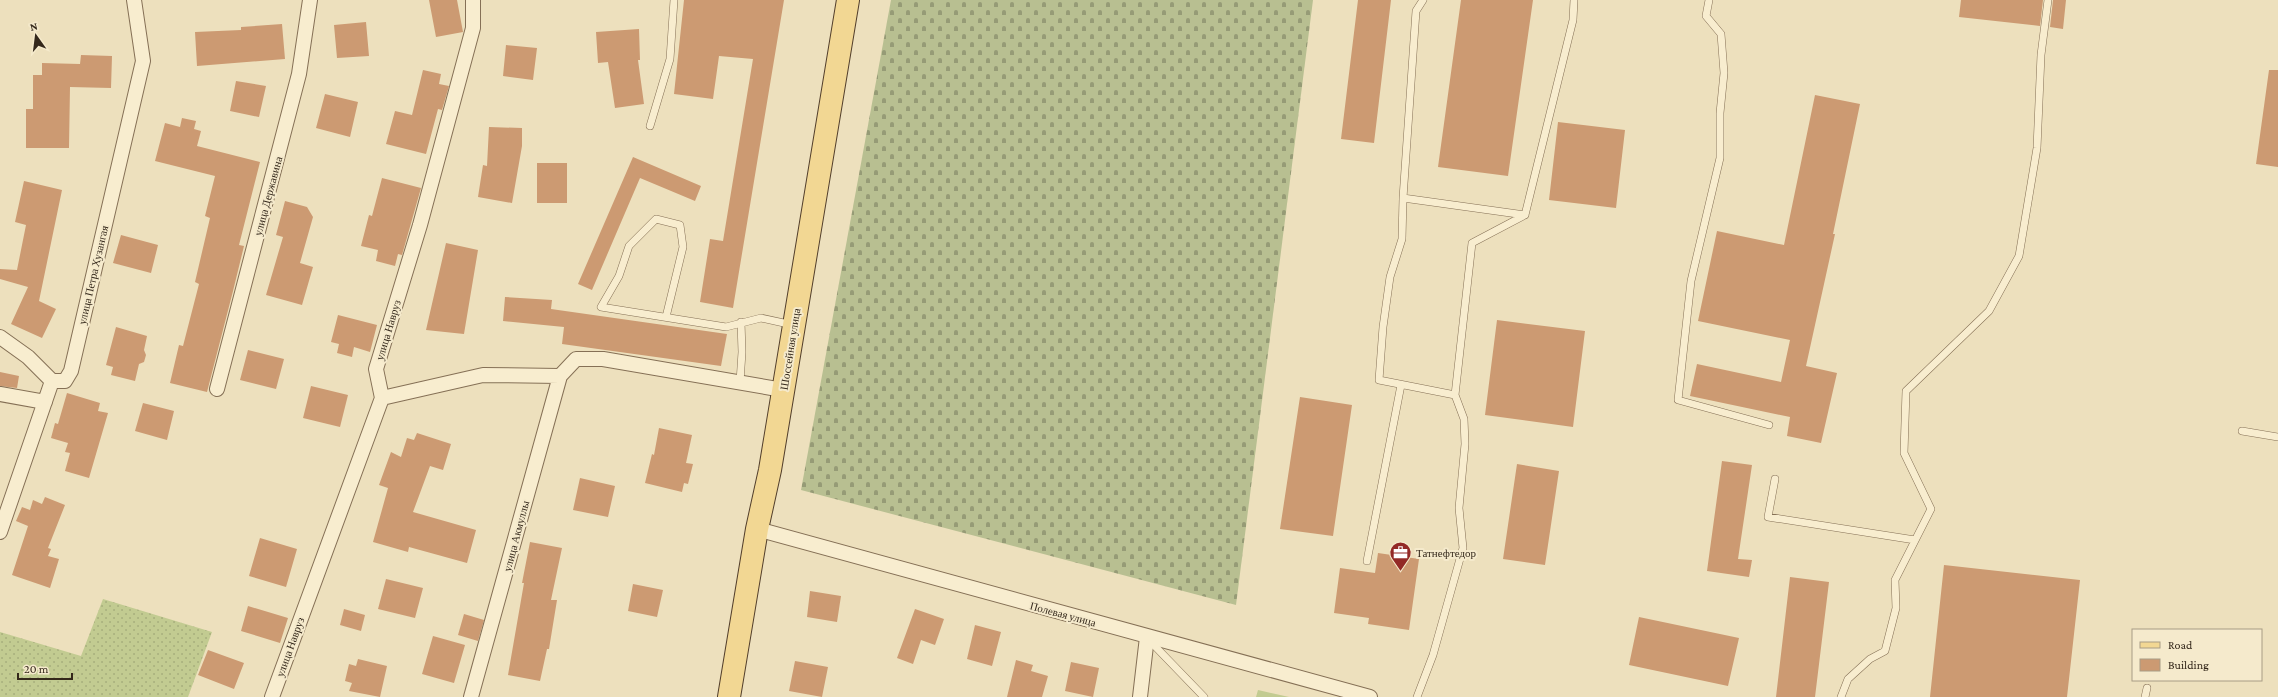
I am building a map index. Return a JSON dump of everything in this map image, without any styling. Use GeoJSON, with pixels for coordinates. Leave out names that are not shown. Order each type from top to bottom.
{"type":"FeatureCollection","features":[{"type":"Feature","properties":{"kind":"main road","name":"Шоссейная улица"},"geometry":{"type":"LineString","coordinates":[[729,697],[757,529],[770,470],[848,0]]}},
{"type":"Feature","properties":{"kind":"street","name":"улица Петра Хузангая"},"geometry":{"type":"LineString","coordinates":[[52,381],[65,380],[71,371],[143,61],[134,0]]}},
{"type":"Feature","properties":{"kind":"street","name":"улица Державина"},"geometry":{"type":"LineString","coordinates":[[217,389],[299,74],[310,0]]}},
{"type":"Feature","properties":{"kind":"street","name":"улица Навруз"},"geometry":{"type":"LineString","coordinates":[[272,697],[382,398],[376,369],[420,225],[473,28],[473,0]]}},
{"type":"Feature","properties":{"kind":"street"},"geometry":{"type":"LineString","coordinates":[[0,337],[28,357],[52,381],[0,532]]}},
{"type":"Feature","properties":{"kind":"street"},"geometry":{"type":"LineString","coordinates":[[382,398],[483,375],[560,376],[576,359],[603,359],[783,390]]}},
{"type":"Feature","properties":{"kind":"street","name":"улица Акмуллы"},"geometry":{"type":"LineString","coordinates":[[471,697],[560,376]]}},
{"type":"Feature","properties":{"kind":"street"},"geometry":{"type":"LineString","coordinates":[[0,394],[45,402]]}},
{"type":"Feature","properties":{"kind":"street","name":"Полевая улица"},"geometry":{"type":"LineString","coordinates":[[757,529],[1370,697]]}},
{"type":"Feature","properties":{"kind":"street"},"geometry":{"type":"LineString","coordinates":[[1140,697],[1147,637]]}},
{"type":"Feature","properties":{"kind":"lane"},"geometry":{"type":"LineString","coordinates":[[650,126],[670,60],[674,0]]}},
{"type":"Feature","properties":{"kind":"lane"},"geometry":{"type":"LineString","coordinates":[[1423,0],[1416,11],[1403,198],[1402,240],[1390,277],[1383,327],[1379,380],[1455,395]]}},
{"type":"Feature","properties":{"kind":"lane"},"geometry":{"type":"LineString","coordinates":[[1417,697],[1433,655],[1463,548],[1459,508],[1465,444],[1464,419],[1455,395],[1472,243],[1525,216],[1573,20],[1574,0]]}},
{"type":"Feature","properties":{"kind":"lane"},"geometry":{"type":"LineString","coordinates":[[1709,0],[1706,16],[1721,34],[1724,73],[1720,113],[1720,158],[1691,281],[1678,400],[1770,425]]}},
{"type":"Feature","properties":{"kind":"lane"},"geometry":{"type":"LineString","coordinates":[[1841,697],[1848,679],[1870,659],[1885,651],[1896,608],[1895,580],[1931,508],[1904,453],[1906,391],[1989,311],[2019,256],[2037,148],[2041,55],[2048,0]]}},
{"type":"Feature","properties":{"kind":"lane"},"geometry":{"type":"LineString","coordinates":[[1403,198],[1525,216]]}},
{"type":"Feature","properties":{"kind":"lane"},"geometry":{"type":"LineString","coordinates":[[666,317],[683,247],[680,225],[656,219],[629,246],[619,276],[601,308],[726,327],[761,318],[794,325]]}},
{"type":"Feature","properties":{"kind":"lane"},"geometry":{"type":"LineString","coordinates":[[740,382],[742,352],[741,322]]}},
{"type":"Feature","properties":{"kind":"lane"},"geometry":{"type":"LineString","coordinates":[[1367,561],[1401,385]]}},
{"type":"Feature","properties":{"kind":"lane"},"geometry":{"type":"LineString","coordinates":[[2242,431],[2278,437]]}},
{"type":"Feature","properties":{"kind":"lane"},"geometry":{"type":"LineString","coordinates":[[1775,479],[1768,517],[1915,540]]}},
{"type":"Feature","properties":{"kind":"lane"},"geometry":{"type":"LineString","coordinates":[[1147,637],[1204,697]]}},
{"type":"Feature","properties":{"kind":"lane"},"geometry":{"type":"LineString","coordinates":[[2144,697],[2147,688]]}},
{"type":"Feature","properties":{"kind":"green space"},"geometry":{"type":"Polygon","coordinates":[[[891,0],[1313,0],[1236,605],[801,490],[891,0]]]}},
{"type":"Feature","properties":{"kind":"green space"},"geometry":{"type":"Polygon","coordinates":[[[103,599],[212,632],[188,697],[0,697],[0,632],[81,656],[103,599]]]}},
{"type":"Feature","properties":{"kind":"green space"},"geometry":{"type":"Polygon","coordinates":[[[1258,690],[1289,697],[1256,697],[1258,690]]]}},
{"type":"Feature","properties":{"kind":"building"},"geometry":{"type":"Polygon","coordinates":[[[429,0],[457,0],[463,32],[436,37],[429,0]]]}},
{"type":"Feature","properties":{"kind":"building"},"geometry":{"type":"Polygon","coordinates":[[[684,0],[784,0],[733,308],[700,302],[710,239],[723,241],[753,59],[719,56],[713,99],[674,94],[684,0]]]}},
{"type":"Feature","properties":{"kind":"building"},"geometry":{"type":"Polygon","coordinates":[[[1358,0],[1391,0],[1374,143],[1341,139],[1358,0]]]}},
{"type":"Feature","properties":{"kind":"building"},"geometry":{"type":"Polygon","coordinates":[[[1461,0],[1533,0],[1508,176],[1438,167],[1461,0]]]}},
{"type":"Feature","properties":{"kind":"building"},"geometry":{"type":"Polygon","coordinates":[[[1961,0],[2043,0],[2040,26],[1959,17],[1961,0]]]}},
{"type":"Feature","properties":{"kind":"building"},"geometry":{"type":"Polygon","coordinates":[[[2053,0],[2066,0],[2063,29],[2050,27],[2053,0]]]}},
{"type":"Feature","properties":{"kind":"building"},"geometry":{"type":"Polygon","coordinates":[[[366,22],[369,56],[337,58],[334,25],[366,22]]]}},
{"type":"Feature","properties":{"kind":"building"},"geometry":{"type":"Polygon","coordinates":[[[282,24],[285,59],[197,66],[195,32],[241,30],[241,27],[282,24]]]}},
{"type":"Feature","properties":{"kind":"building"},"geometry":{"type":"Polygon","coordinates":[[[639,29],[640,60],[638,60],[644,104],[615,108],[608,62],[598,63],[596,32],[639,29]]]}},
{"type":"Feature","properties":{"kind":"building"},"geometry":{"type":"Polygon","coordinates":[[[506,45],[537,48],[533,80],[503,76],[506,45]]]}},
{"type":"Feature","properties":{"kind":"building"},"geometry":{"type":"Polygon","coordinates":[[[81,55],[112,56],[111,88],[70,87],[69,148],[26,148],[26,109],[33,109],[33,75],[42,75],[42,63],[80,64],[81,55]]]}},
{"type":"Feature","properties":{"kind":"building"},"geometry":{"type":"Polygon","coordinates":[[[423,70],[441,74],[439,84],[449,86],[442,110],[438,109],[426,154],[386,144],[395,111],[412,115],[423,70]]]}},
{"type":"Feature","properties":{"kind":"building"},"geometry":{"type":"Polygon","coordinates":[[[2269,70],[2278,70],[2278,167],[2256,164],[2269,70]]]}},
{"type":"Feature","properties":{"kind":"building"},"geometry":{"type":"Polygon","coordinates":[[[236,81],[266,86],[259,117],[230,111],[236,81]]]}},
{"type":"Feature","properties":{"kind":"building"},"geometry":{"type":"Polygon","coordinates":[[[325,94],[358,102],[350,137],[316,128],[325,94]]]}},
{"type":"Feature","properties":{"kind":"building"},"geometry":{"type":"Polygon","coordinates":[[[1815,95],[1860,104],[1833,234],[1835,234],[1806,366],[1837,373],[1821,443],[1787,436],[1790,417],[1690,396],[1697,364],[1781,382],[1790,340],[1698,321],[1717,231],[1784,245],[1815,95]]]}},
{"type":"Feature","properties":{"kind":"building"},"geometry":{"type":"Polygon","coordinates":[[[182,118],[196,121],[194,129],[201,131],[197,146],[260,162],[239,245],[244,246],[207,392],[170,383],[179,345],[183,346],[199,284],[195,282],[210,218],[205,216],[215,176],[155,161],[165,123],[180,127],[182,118]]]}},
{"type":"Feature","properties":{"kind":"building"},"geometry":{"type":"Polygon","coordinates":[[[1558,122],[1625,130],[1616,208],[1549,200],[1558,122]]]}},
{"type":"Feature","properties":{"kind":"building"},"geometry":{"type":"Polygon","coordinates":[[[489,127],[522,128],[522,146],[512,203],[478,197],[483,165],[487,166],[489,127]]]}},
{"type":"Feature","properties":{"kind":"building"},"geometry":{"type":"Polygon","coordinates":[[[633,157],[701,186],[695,201],[640,178],[592,290],[578,284],[633,157]]]}},
{"type":"Feature","properties":{"kind":"building"},"geometry":{"type":"Polygon","coordinates":[[[537,163],[567,163],[567,203],[537,203],[537,163]]]}},
{"type":"Feature","properties":{"kind":"building"},"geometry":{"type":"Polygon","coordinates":[[[382,178],[421,188],[402,255],[398,254],[395,266],[376,261],[378,250],[361,246],[369,215],[372,216],[382,178]]]}},
{"type":"Feature","properties":{"kind":"building"},"geometry":{"type":"Polygon","coordinates":[[[24,181],[62,190],[39,301],[56,309],[42,338],[11,324],[28,287],[0,279],[0,269],[17,270],[26,225],[15,222],[24,181]]]}},
{"type":"Feature","properties":{"kind":"building"},"geometry":{"type":"Polygon","coordinates":[[[285,201],[307,207],[313,217],[300,263],[313,267],[302,305],[266,295],[283,237],[276,235],[285,201]]]}},
{"type":"Feature","properties":{"kind":"building"},"geometry":{"type":"Polygon","coordinates":[[[121,235],[158,245],[151,273],[113,263],[121,235]]]}},
{"type":"Feature","properties":{"kind":"building"},"geometry":{"type":"Polygon","coordinates":[[[446,243],[478,250],[464,334],[426,330],[446,243]]]}},
{"type":"Feature","properties":{"kind":"building"},"geometry":{"type":"Polygon","coordinates":[[[505,297],[552,300],[551,309],[727,334],[721,366],[562,344],[564,327],[503,321],[505,297]]]}},
{"type":"Feature","properties":{"kind":"building"},"geometry":{"type":"Polygon","coordinates":[[[338,315],[377,325],[370,352],[354,347],[352,357],[337,353],[339,344],[331,342],[338,315]]]}},
{"type":"Feature","properties":{"kind":"building"},"geometry":{"type":"Polygon","coordinates":[[[1497,320],[1585,331],[1573,427],[1485,415],[1497,320]]]}},
{"type":"Feature","properties":{"kind":"building"},"geometry":{"type":"Polygon","coordinates":[[[116,327],[147,336],[144,350],[146,355],[144,362],[139,364],[135,381],[111,375],[113,367],[106,365],[116,327]]]}},
{"type":"Feature","properties":{"kind":"building"},"geometry":{"type":"Polygon","coordinates":[[[248,350],[284,359],[276,389],[240,380],[248,350]]]}},
{"type":"Feature","properties":{"kind":"building"},"geometry":{"type":"Polygon","coordinates":[[[0,372],[19,376],[17,388],[0,386],[0,372]]]}},
{"type":"Feature","properties":{"kind":"building"},"geometry":{"type":"Polygon","coordinates":[[[311,386],[348,395],[340,427],[303,418],[311,386]]]}},
{"type":"Feature","properties":{"kind":"building"},"geometry":{"type":"Polygon","coordinates":[[[67,393],[100,403],[98,411],[108,413],[89,478],[65,471],[70,453],[65,452],[68,443],[51,438],[55,423],[58,424],[67,393]]]}},
{"type":"Feature","properties":{"kind":"building"},"geometry":{"type":"Polygon","coordinates":[[[1300,397],[1352,405],[1333,536],[1280,529],[1300,397]]]}},
{"type":"Feature","properties":{"kind":"building"},"geometry":{"type":"Polygon","coordinates":[[[143,403],[174,411],[167,440],[135,431],[143,403]]]}},
{"type":"Feature","properties":{"kind":"building"},"geometry":{"type":"Polygon","coordinates":[[[659,428],[692,435],[686,463],[693,464],[688,484],[684,483],[682,492],[645,483],[652,454],[654,455],[659,428]]]}},
{"type":"Feature","properties":{"kind":"building"},"geometry":{"type":"Polygon","coordinates":[[[417,433],[451,444],[443,470],[430,466],[413,512],[476,530],[467,563],[409,547],[408,552],[373,542],[388,488],[379,485],[391,452],[401,457],[407,438],[414,440],[417,433]]]}},
{"type":"Feature","properties":{"kind":"building"},"geometry":{"type":"Polygon","coordinates":[[[1722,461],[1752,465],[1738,559],[1752,560],[1749,577],[1707,571],[1722,461]]]}},
{"type":"Feature","properties":{"kind":"building"},"geometry":{"type":"Polygon","coordinates":[[[1517,464],[1559,471],[1545,565],[1503,559],[1517,464]]]}},
{"type":"Feature","properties":{"kind":"building"},"geometry":{"type":"Polygon","coordinates":[[[580,478],[615,486],[608,517],[573,510],[580,478]]]}},
{"type":"Feature","properties":{"kind":"building"},"geometry":{"type":"Polygon","coordinates":[[[45,497],[65,505],[48,548],[51,549],[48,556],[59,559],[50,588],[12,575],[28,526],[16,521],[22,507],[30,510],[33,500],[42,504],[45,497]]]}},
{"type":"Feature","properties":{"kind":"building"},"geometry":{"type":"Polygon","coordinates":[[[260,538],[297,549],[286,587],[249,576],[260,538]]]}},
{"type":"Feature","properties":{"kind":"building"},"geometry":{"type":"Polygon","coordinates":[[[530,542],[562,548],[551,600],[557,600],[549,649],[547,649],[540,681],[508,675],[524,583],[522,583],[530,542]]]}},
{"type":"Feature","properties":{"kind":"building"},"geometry":{"type":"Polygon","coordinates":[[[1378,553],[1419,559],[1409,630],[1368,624],[1369,618],[1334,613],[1340,568],[1375,573],[1378,553]]]}},
{"type":"Feature","properties":{"kind":"building"},"geometry":{"type":"Polygon","coordinates":[[[1944,565],[2080,580],[2067,697],[1930,697],[1944,565]]]}},
{"type":"Feature","properties":{"kind":"building"},"geometry":{"type":"Polygon","coordinates":[[[1790,577],[1829,582],[1815,697],[1776,697],[1790,577]]]}},
{"type":"Feature","properties":{"kind":"building"},"geometry":{"type":"Polygon","coordinates":[[[386,579],[423,588],[415,618],[378,609],[386,579]]]}},
{"type":"Feature","properties":{"kind":"building"},"geometry":{"type":"Polygon","coordinates":[[[633,584],[663,590],[657,617],[628,611],[633,584]]]}},
{"type":"Feature","properties":{"kind":"building"},"geometry":{"type":"Polygon","coordinates":[[[810,591],[841,596],[837,622],[807,617],[810,591]]]}},
{"type":"Feature","properties":{"kind":"building"},"geometry":{"type":"Polygon","coordinates":[[[248,606],[288,618],[280,643],[241,631],[248,606]]]}},
{"type":"Feature","properties":{"kind":"building"},"geometry":{"type":"Polygon","coordinates":[[[344,609],[365,615],[361,631],[340,625],[344,609]]]}},
{"type":"Feature","properties":{"kind":"building"},"geometry":{"type":"Polygon","coordinates":[[[915,609],[944,619],[935,645],[921,640],[913,664],[897,658],[915,609]]]}},
{"type":"Feature","properties":{"kind":"building"},"geometry":{"type":"Polygon","coordinates":[[[464,614],[484,620],[478,641],[458,635],[464,614]]]}},
{"type":"Feature","properties":{"kind":"building"},"geometry":{"type":"Polygon","coordinates":[[[1639,617],[1739,638],[1728,686],[1629,665],[1639,617]]]}},
{"type":"Feature","properties":{"kind":"building"},"geometry":{"type":"Polygon","coordinates":[[[975,625],[1001,632],[992,666],[967,659],[975,625]]]}},
{"type":"Feature","properties":{"kind":"building"},"geometry":{"type":"Polygon","coordinates":[[[433,636],[465,645],[454,683],[422,674],[433,636]]]}},
{"type":"Feature","properties":{"kind":"building"},"geometry":{"type":"Polygon","coordinates":[[[208,650],[244,663],[234,689],[198,675],[208,650]]]}},
{"type":"Feature","properties":{"kind":"building"},"geometry":{"type":"Polygon","coordinates":[[[358,659],[387,666],[380,697],[349,691],[352,683],[345,681],[349,664],[356,666],[358,659]]]}},
{"type":"Feature","properties":{"kind":"building"},"geometry":{"type":"Polygon","coordinates":[[[1016,660],[1033,665],[1031,671],[1048,676],[1042,697],[1007,697],[1016,660]]]}},
{"type":"Feature","properties":{"kind":"building"},"geometry":{"type":"Polygon","coordinates":[[[795,661],[828,667],[822,697],[789,691],[795,661]]]}},
{"type":"Feature","properties":{"kind":"building"},"geometry":{"type":"Polygon","coordinates":[[[1071,662],[1099,668],[1093,697],[1065,691],[1071,662]]]}},
{"type":"Feature","properties":{"kind":"place","name":"Татнефтедор"},"geometry":{"type":"Point","coordinates":[1400,572]}}]}
